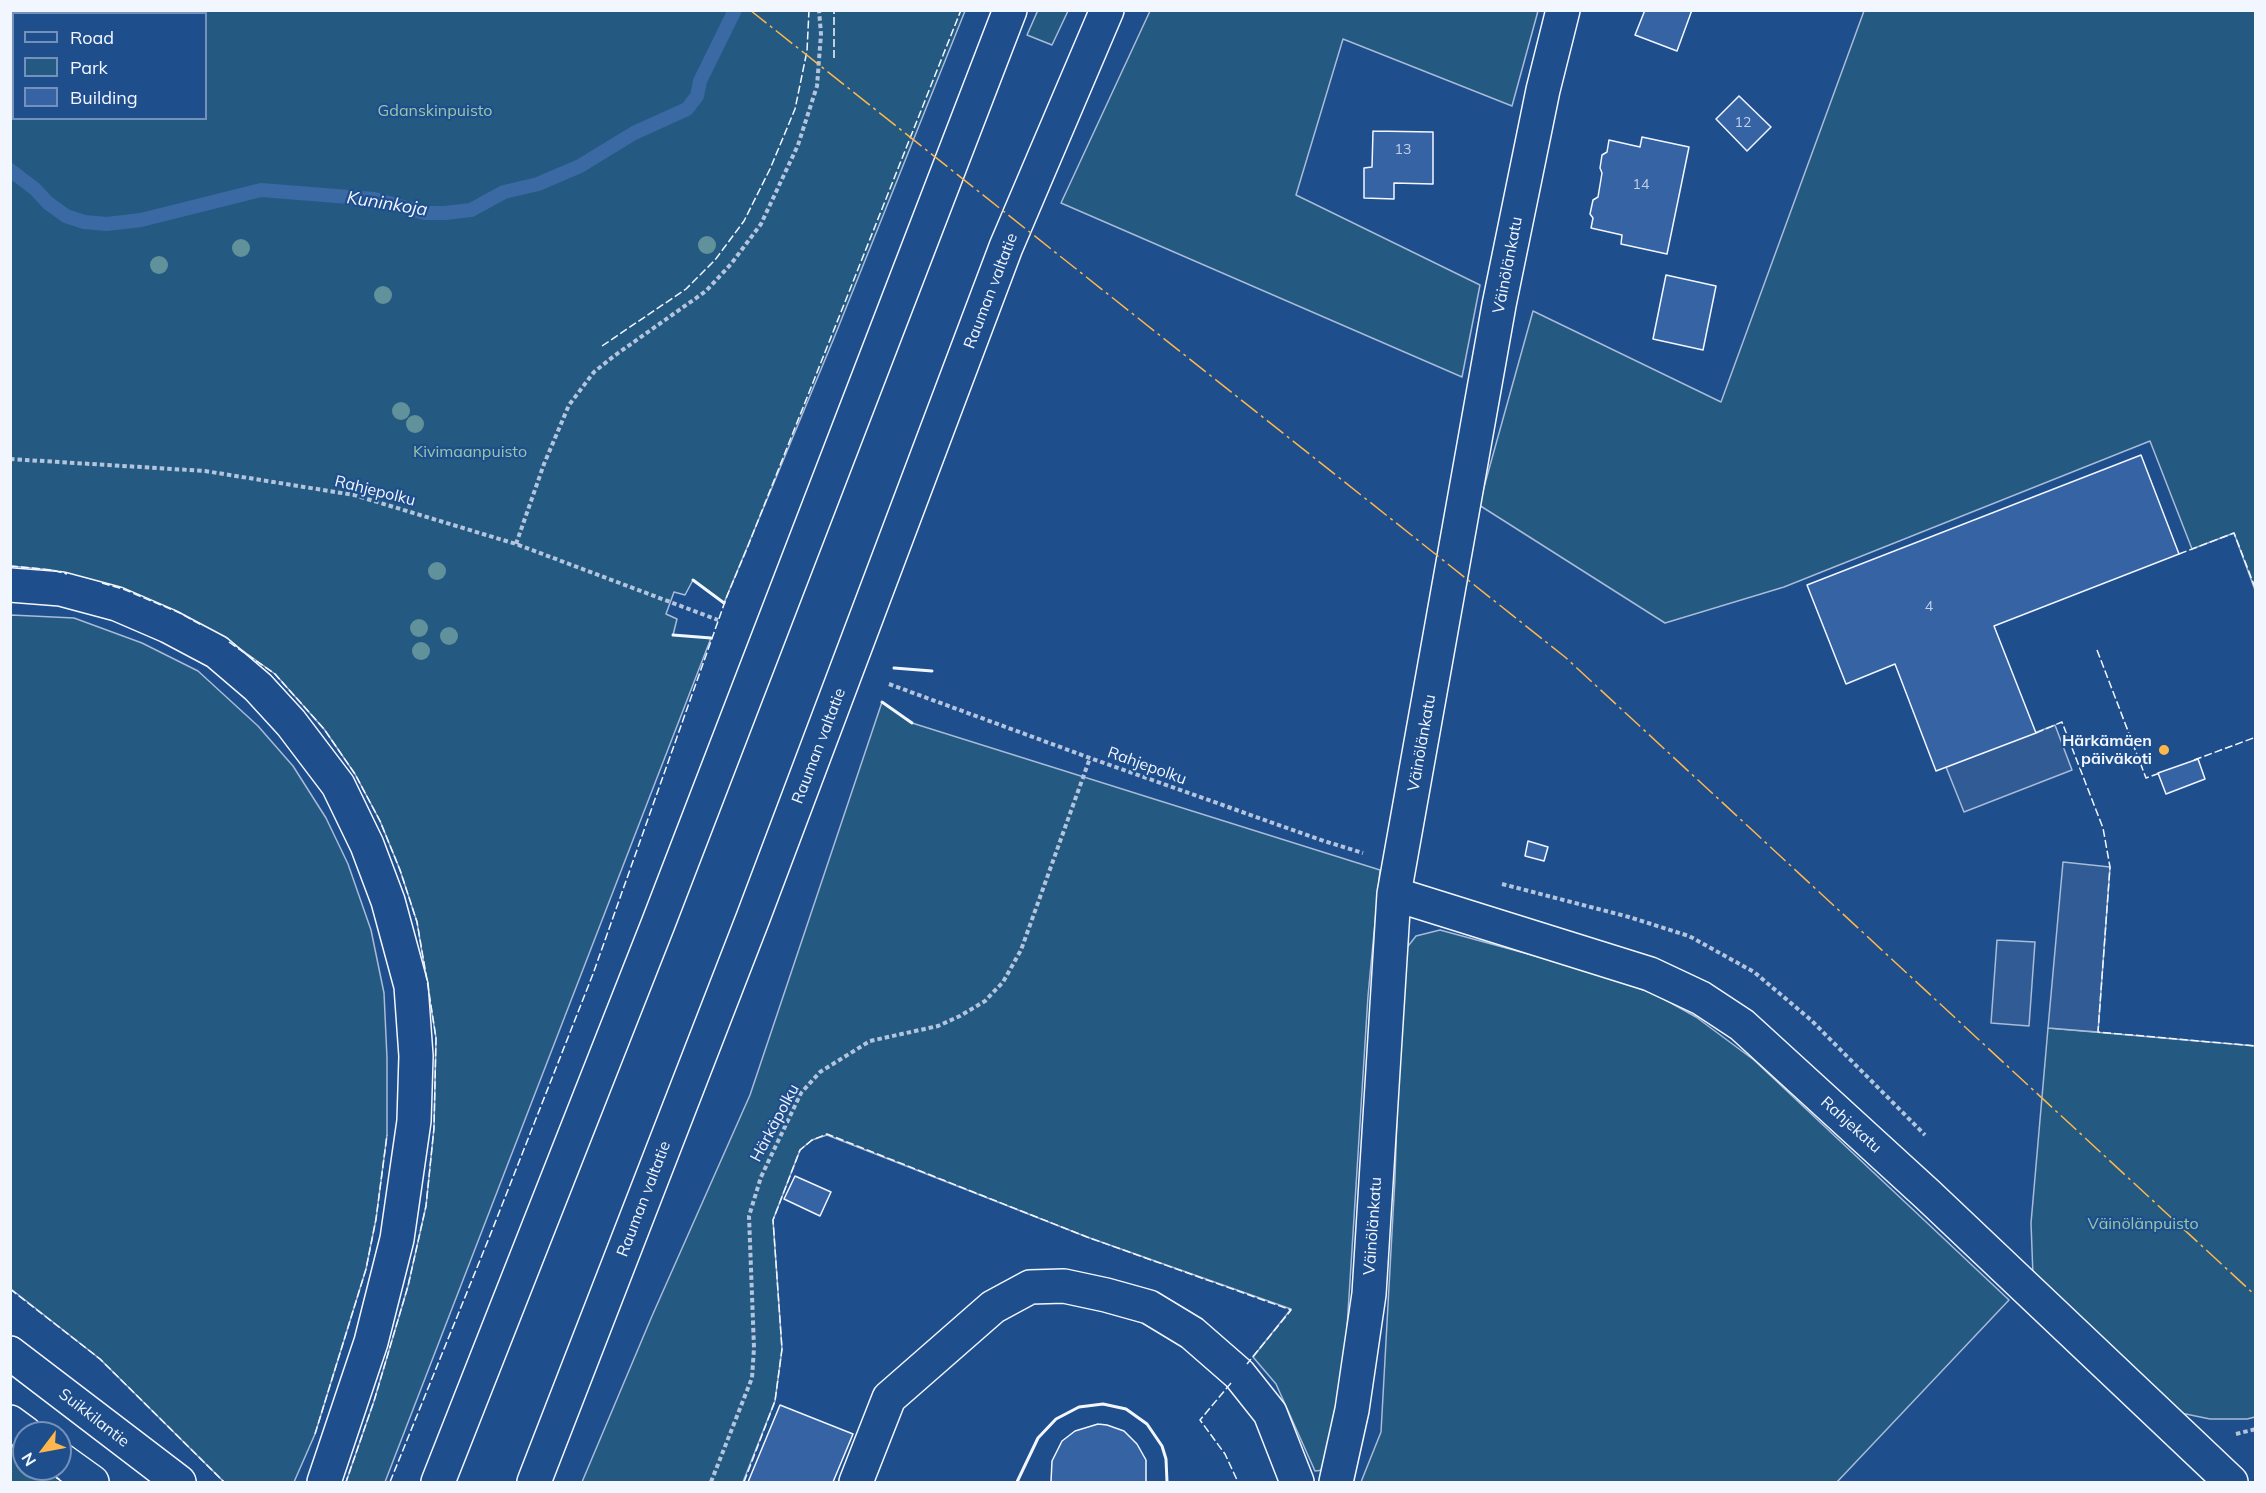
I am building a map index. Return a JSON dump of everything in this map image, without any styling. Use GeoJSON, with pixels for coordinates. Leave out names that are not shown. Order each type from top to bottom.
{"type":"FeatureCollection","features":[{"type":"Feature","properties":{"kind":"main road"},"geometry":{"type":"LineString","coordinates":[[438,1482],[662,913],[1010,10]]}},
{"type":"Feature","properties":{"kind":"main road","name":"Rauman valtatie"},"geometry":{"type":"LineString","coordinates":[[534,1482],[758,908],[1006,248],[1107,10]]}},
{"type":"Feature","properties":{"kind":"main road","name":"Väinölänkatu"},"geometry":{"type":"LineString","coordinates":[[1336,1482],[1352,1410],[1369,1294],[1397,879],[1499,305],[1543,90],[1563,10]]}},
{"type":"Feature","properties":{"kind":"main road"},"geometry":{"type":"LineString","coordinates":[[10,585],[61,589],[117,604],[168,626],[217,652],[258,687],[291,723],[338,785],[367,845],[388,901],[411,986],[416,1056],[414,1121],[397,1239],[383,1296],[371,1342],[324,1482]]}},
{"type":"Feature","properties":{"kind":"main road","name":"Rahjekatu"},"geometry":{"type":"LineString","coordinates":[[1397,879],[1650,974],[1701,998],[1742,1024],[1929,1195],[2232,1482]]}},
{"type":"Feature","properties":{"kind":"main road"},"geometry":{"type":"LineString","coordinates":[[856,1482],[889,1398],[993,1307],[1030,1287],[1064,1286],[1149,1307],[1191,1333],[1239,1374],[1270,1413],[1297,1482]]}},
{"type":"Feature","properties":{"kind":"main road","name":"Suikkilantie"},"geometry":{"type":"LineString","coordinates":[[10,1353],[179,1482]]}},
{"type":"Feature","properties":{"kind":"main road"},"geometry":{"type":"LineString","coordinates":[[72,1468],[92,1482]]}},
{"type":"Feature","properties":{"kind":"path"},"geometry":{"type":"LineString","coordinates":[[516,543],[544,464],[569,405],[600,367],[706,291],[731,264],[761,224],[798,144],[817,86],[821,34],[819,10]]}},
{"type":"Feature","properties":{"kind":"path","name":"Rahjepolku"},"geometry":{"type":"LineString","coordinates":[[10,459],[205,471],[354,495],[516,543],[718,620]]}},
{"type":"Feature","properties":{"kind":"path","name":"Rahjepolku"},"geometry":{"type":"LineString","coordinates":[[889,684],[1324,841],[1397,879]]}},
{"type":"Feature","properties":{"kind":"path","name":"Härkäpolku"},"geometry":{"type":"LineString","coordinates":[[711,1482],[752,1378],[754,1348],[749,1216],[760,1177],[801,1093],[820,1072],[870,1041],[938,1026],[985,1001],[1003,982],[1021,951],[1090,758]]}},
{"type":"Feature","properties":{"kind":"green space"},"geometry":{"type":"Polygon","coordinates":[[[1038,10],[1068,11],[1052,45],[1027,35],[1038,10]]]}},
{"type":"Feature","properties":{"kind":"green space","name":"Kivimaanpuisto"},"geometry":{"type":"Polygon","coordinates":[[[10,11],[965,11],[834,338],[724,603],[693,580],[685,595],[674,592],[666,614],[677,619],[673,635],[711,638],[385,1482],[346,1482],[374,1401],[408,1286],[426,1206],[434,1128],[436,1038],[417,922],[400,870],[380,821],[355,774],[324,729],[275,674],[235,645],[180,613],[123,589],[52,570],[11,566],[10,11]]]}},
{"type":"Feature","properties":{"kind":"green space"},"geometry":{"type":"Polygon","coordinates":[[[1150,11],[1538,11],[1512,106],[1343,39],[1296,195],[1480,285],[1462,377],[1061,203],[1150,11]]]}},
{"type":"Feature","properties":{"kind":"green space"},"geometry":{"type":"Polygon","coordinates":[[[1864,11],[2255,11],[2255,590],[2234,533],[2192,549],[2150,441],[1784,587],[1665,623],[1479,505],[1533,311],[1721,402],[1864,11]]]}},
{"type":"Feature","properties":{"kind":"green space"},"geometry":{"type":"Polygon","coordinates":[[[11,615],[74,618],[142,643],[198,671],[258,726],[293,766],[326,818],[348,864],[371,930],[384,993],[387,1058],[387,1135],[376,1219],[366,1269],[315,1434],[294,1482],[224,1482],[100,1359],[11,1289],[11,615]]]}},
{"type":"Feature","properties":{"kind":"green space"},"geometry":{"type":"Polygon","coordinates":[[[882,702],[912,723],[1380,870],[1368,996],[1345,1360],[1324,1470],[1315,1471],[1276,1384],[1253,1357],[1291,1309],[1087,1237],[827,1135],[812,1140],[800,1150],[773,1220],[782,1349],[775,1401],[743,1482],[582,1482],[652,1316],[750,1095],[882,702]]]}},
{"type":"Feature","properties":{"kind":"green space"},"geometry":{"type":"Polygon","coordinates":[[[1440,930],[1587,970],[1655,994],[1696,1017],[1754,1060],[2009,1300],[1837,1482],[1361,1482],[1381,1432],[1395,1178],[1402,963],[1405,950],[1416,936],[1440,930]]]}},
{"type":"Feature","properties":{"kind":"green space","name":"Väinölänpuisto"},"geometry":{"type":"Polygon","coordinates":[[[2048,1028],[2255,1046],[2255,1417],[2210,1419],[2176,1412],[2033,1276],[2031,1223],[2048,1028]]]}},
{"type":"Feature","properties":{"kind":"green space"},"geometry":{"type":"Polygon","coordinates":[[[10,1445],[12,1446],[12,1481],[63,1482],[11,1482],[10,1445]]]}},
{"type":"Feature","properties":{"kind":"shaded area"},"geometry":{"type":"Polygon","coordinates":[[[2055,725],[2072,770],[1964,812],[1946,767],[2055,725]]]}},
{"type":"Feature","properties":{"kind":"shaded area"},"geometry":{"type":"Polygon","coordinates":[[[2063,862],[2110,867],[2098,1032],[2048,1028],[2063,862]]]}},
{"type":"Feature","properties":{"kind":"shaded area"},"geometry":{"type":"Polygon","coordinates":[[[1997,940],[2035,942],[2029,1026],[1991,1023],[1997,940]]]}},
{"type":"Feature","properties":{"kind":"building"},"geometry":{"type":"Polygon","coordinates":[[[1645,10],[1692,10],[1677,51],[1635,35],[1645,10]]]}},
{"type":"Feature","properties":{"kind":"building"},"geometry":{"type":"Polygon","coordinates":[[[1739,96],[1771,127],[1747,151],[1716,119],[1739,96]]]}},
{"type":"Feature","properties":{"kind":"building"},"geometry":{"type":"Polygon","coordinates":[[[1373,131],[1433,132],[1433,184],[1394,183],[1394,199],[1364,198],[1364,168],[1372,167],[1373,131]]]}},
{"type":"Feature","properties":{"kind":"building"},"geometry":{"type":"Polygon","coordinates":[[[1642,137],[1689,147],[1667,254],[1621,244],[1622,235],[1591,228],[1593,218],[1590,214],[1593,200],[1598,197],[1602,155],[1607,152],[1609,140],[1640,147],[1642,137]]]}},
{"type":"Feature","properties":{"kind":"building"},"geometry":{"type":"Polygon","coordinates":[[[1666,275],[1716,286],[1703,350],[1653,339],[1666,275]]]}},
{"type":"Feature","properties":{"kind":"building"},"geometry":{"type":"Polygon","coordinates":[[[2141,455],[2179,554],[1994,626],[2036,733],[1936,771],[1895,664],[1846,684],[1807,585],[2141,455]]]}},
{"type":"Feature","properties":{"kind":"building"},"geometry":{"type":"Polygon","coordinates":[[[2198,759],[2205,779],[2166,794],[2158,773],[2198,759]]]}},
{"type":"Feature","properties":{"kind":"building"},"geometry":{"type":"Polygon","coordinates":[[[1528,841],[1548,847],[1544,861],[1525,856],[1528,841]]]}},
{"type":"Feature","properties":{"kind":"building"},"geometry":{"type":"Polygon","coordinates":[[[795,1176],[831,1192],[820,1216],[784,1199],[795,1176]]]}},
{"type":"Feature","properties":{"kind":"building"},"geometry":{"type":"Polygon","coordinates":[[[780,1405],[853,1434],[833,1482],[748,1482],[780,1405]]]}},
{"type":"Feature","properties":{"kind":"building"},"geometry":{"type":"Polygon","coordinates":[[[1098,1424],[1124,1431],[1137,1444],[1146,1460],[1146,1482],[1051,1482],[1052,1461],[1062,1441],[1075,1431],[1098,1424]]]}},
{"type":"Feature","properties":{"kind":"waterway","name":"Kuninkoja"},"geometry":{"type":"LineString","coordinates":[[10,170],[66,216],[84,222],[107,224],[141,220],[261,190],[374,199],[425,213],[471,210],[504,192],[538,184],[580,166],[634,133],[687,109],[697,96],[700,81],[735,10]]}},
{"type":"Feature","properties":{"kind":"fence"},"geometry":{"type":"LineString","coordinates":[[602,346],[686,289],[715,260],[744,221],[770,169],[795,109],[807,51],[809,10]]}},
{"type":"Feature","properties":{"kind":"fence"},"geometry":{"type":"LineString","coordinates":[[834,10],[834,58]]}},
{"type":"Feature","properties":{"kind":"fence"},"geometry":{"type":"LineString","coordinates":[[390,1482],[593,974],[727,596],[961,10]]}},
{"type":"Feature","properties":{"kind":"fence"},"geometry":{"type":"LineString","coordinates":[[2179,554],[2234,533],[2256,590]]}},
{"type":"Feature","properties":{"kind":"fence"},"geometry":{"type":"LineString","coordinates":[[10,566],[52,570],[67,574]]}},
{"type":"Feature","properties":{"kind":"fence"},"geometry":{"type":"LineString","coordinates":[[102,583],[123,589],[180,613],[203,626]]}},
{"type":"Feature","properties":{"kind":"fence"},"geometry":{"type":"LineString","coordinates":[[229,642],[275,674],[324,729],[355,774],[380,821],[400,870],[417,922],[436,1038],[434,1128],[426,1206],[408,1286],[374,1401],[346,1482]]}},
{"type":"Feature","properties":{"kind":"fence"},"geometry":{"type":"LineString","coordinates":[[2097,650],[2146,778],[2160,773]]}},
{"type":"Feature","properties":{"kind":"fence"},"geometry":{"type":"LineString","coordinates":[[2036,733],[2062,722],[2103,828],[2110,867],[2098,1032],[2256,1046]]}},
{"type":"Feature","properties":{"kind":"fence"},"geometry":{"type":"LineString","coordinates":[[2194,760],[2256,737]]}},
{"type":"Feature","properties":{"kind":"fence"},"geometry":{"type":"LineString","coordinates":[[744,1482],[775,1401],[782,1349],[773,1220],[800,1150],[812,1140],[827,1134],[1087,1237],[1291,1310],[1247,1364]]}},
{"type":"Feature","properties":{"kind":"fence"},"geometry":{"type":"LineString","coordinates":[[315,1434],[366,1269],[376,1219],[387,1135]]}},
{"type":"Feature","properties":{"kind":"fence"},"geometry":{"type":"LineString","coordinates":[[10,1289],[100,1359],[224,1482]]}},
{"type":"Feature","properties":{"kind":"fence"},"geometry":{"type":"LineString","coordinates":[[1231,1383],[1200,1420],[1225,1454],[1238,1482]]}},
{"type":"Feature","properties":{"kind":"wall"},"geometry":{"type":"LineString","coordinates":[[693,580],[724,603]]}},
{"type":"Feature","properties":{"kind":"wall"},"geometry":{"type":"LineString","coordinates":[[673,635],[711,638]]}},
{"type":"Feature","properties":{"kind":"wall"},"geometry":{"type":"LineString","coordinates":[[894,668],[932,671]]}},
{"type":"Feature","properties":{"kind":"wall"},"geometry":{"type":"LineString","coordinates":[[882,702],[912,723]]}},
{"type":"Feature","properties":{"kind":"wall"},"geometry":{"type":"LineString","coordinates":[[1017,1482],[1038,1438],[1056,1419],[1079,1407],[1103,1404],[1126,1409],[1147,1424],[1162,1446],[1166,1459],[1167,1482]]}},
{"type":"Feature","properties":{"kind":"power"},"geometry":{"type":"LineString","coordinates":[[750,10],[1565,657],[2256,1296]]}},
{"type":"Feature","properties":{"kind":"place","name":"Härkämäen päiväkoti"},"geometry":{"type":"Point","coordinates":[2164,750]}},
{"type":"Feature","properties":{"kind":"park label","name":"Gdanskinpuisto"},"geometry":{"type":"Point","coordinates":[435,111]}}]}
